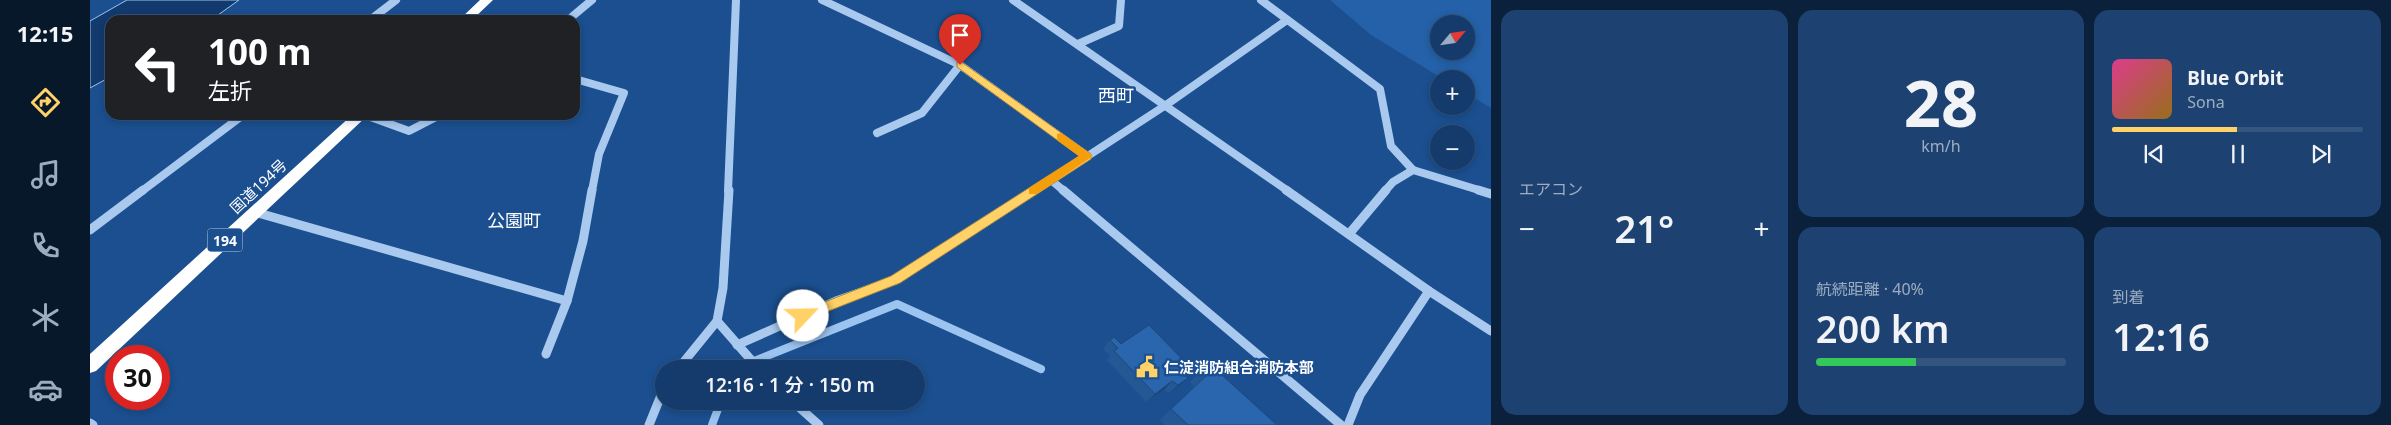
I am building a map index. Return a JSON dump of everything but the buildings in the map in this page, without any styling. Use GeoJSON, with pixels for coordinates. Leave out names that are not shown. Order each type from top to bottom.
{"type":"FeatureCollection","features":[{"type":"Feature","properties":{"kind":"highway"},"geometry":{"type":"LineString","coordinates":[[470,15],[487,0]]}},
{"type":"Feature","properties":{"kind":"highway","name":"国道194号"},"geometry":{"type":"LineString","coordinates":[[90,365],[357,120]]}},
{"type":"Feature","properties":{"kind":"street"},"geometry":{"type":"LineString","coordinates":[[376,15],[396,0]]}},
{"type":"Feature","properties":{"kind":"street"},"geometry":{"type":"LineString","coordinates":[[574,15],[592,0]]}},
{"type":"Feature","properties":{"kind":"street"},"geometry":{"type":"LineString","coordinates":[[685,360],[717,322],[723,288],[736,0]]}},
{"type":"Feature","properties":{"kind":"street"},"geometry":{"type":"LineString","coordinates":[[1013,0],[1166,105],[1429,292],[1491,331]]}},
{"type":"Feature","properties":{"kind":"street"},"geometry":{"type":"LineString","coordinates":[[1078,44],[1119,26],[1121,0]]}},
{"type":"Feature","properties":{"kind":"street"},"geometry":{"type":"LineString","coordinates":[[1261,0],[1380,90],[1391,146],[1413,170],[1491,194]]}},
{"type":"Feature","properties":{"kind":"street"},"geometry":{"type":"LineString","coordinates":[[826,1],[960,65],[1087,156]]}},
{"type":"Feature","properties":{"kind":"street"},"geometry":{"type":"LineString","coordinates":[[737,345],[836,302],[896,280],[1166,105],[1287,20]]}},
{"type":"Feature","properties":{"kind":"street"},"geometry":{"type":"LineString","coordinates":[[877,133],[922,113],[960,65]]}},
{"type":"Feature","properties":{"kind":"street"},"geometry":{"type":"LineString","coordinates":[[546,354],[567,301],[583,241],[598,154],[624,93],[580,80]]}},
{"type":"Feature","properties":{"kind":"street"},"geometry":{"type":"LineString","coordinates":[[90,230],[236,120]]}},
{"type":"Feature","properties":{"kind":"street"},"geometry":{"type":"LineString","coordinates":[[377,120],[409,131],[430,120]]}},
{"type":"Feature","properties":{"kind":"street"},"geometry":{"type":"LineString","coordinates":[[1348,234],[1393,182],[1413,170]]}},
{"type":"Feature","properties":{"kind":"street"},"geometry":{"type":"LineString","coordinates":[[1051,180],[1341,425]]}},
{"type":"Feature","properties":{"kind":"street"},"geometry":{"type":"LineString","coordinates":[[256,212],[567,301]]}},
{"type":"Feature","properties":{"kind":"street"},"geometry":{"type":"LineString","coordinates":[[1348,425],[1360,395],[1429,292]]}},
{"type":"Feature","properties":{"kind":"street"},"geometry":{"type":"LineString","coordinates":[[717,322],[751,360]]}},
{"type":"Feature","properties":{"kind":"street"},"geometry":{"type":"LineString","coordinates":[[649,425],[655,410]]}},
{"type":"Feature","properties":{"kind":"street"},"geometry":{"type":"LineString","coordinates":[[802,410],[819,425]]}},
{"type":"Feature","properties":{"kind":"shaded area"},"geometry":{"type":"Polygon","coordinates":[[[127,0],[239,0],[218,15],[105,15],[105,80],[90,88],[90,21],[127,0]]]}},
{"type":"Feature","properties":{"kind":"shaded area"},"geometry":{"type":"Polygon","coordinates":[[[1330,0],[1491,0],[1491,108],[1475,98],[1475,70],[1430,71],[1371,35],[1330,0]]]}},
{"type":"Feature","properties":{"kind":"waterway"},"geometry":{"type":"LineString","coordinates":[[757,360],[897,304],[1041,369]]}},
{"type":"Feature","properties":{"kind":"waterway"},"geometry":{"type":"LineString","coordinates":[[712,425],[718,410]]}},
{"type":"Feature","properties":{"kind":"slow traffic"},"geometry":{"type":"LineString","coordinates":[[1033,191],[1087,156],[1061,137]]}},
{"type":"Feature","properties":{"kind":"place","name":"仁淀消防組合消防本部"},"geometry":{"type":"Point","coordinates":[1147,367]}},
{"type":"Feature","properties":{"kind":"district","name":"西町"},"geometry":{"type":"Point","coordinates":[1116,95]}},
{"type":"Feature","properties":{"kind":"district","name":"公園町"},"geometry":{"type":"Point","coordinates":[514,220]}},
{"type":"Feature","properties":{"kind":"route"},"geometry":{"type":"LineString","coordinates":[[803,316],[896,280],[1087,156],[1002,93],[960,65]]}}]}
